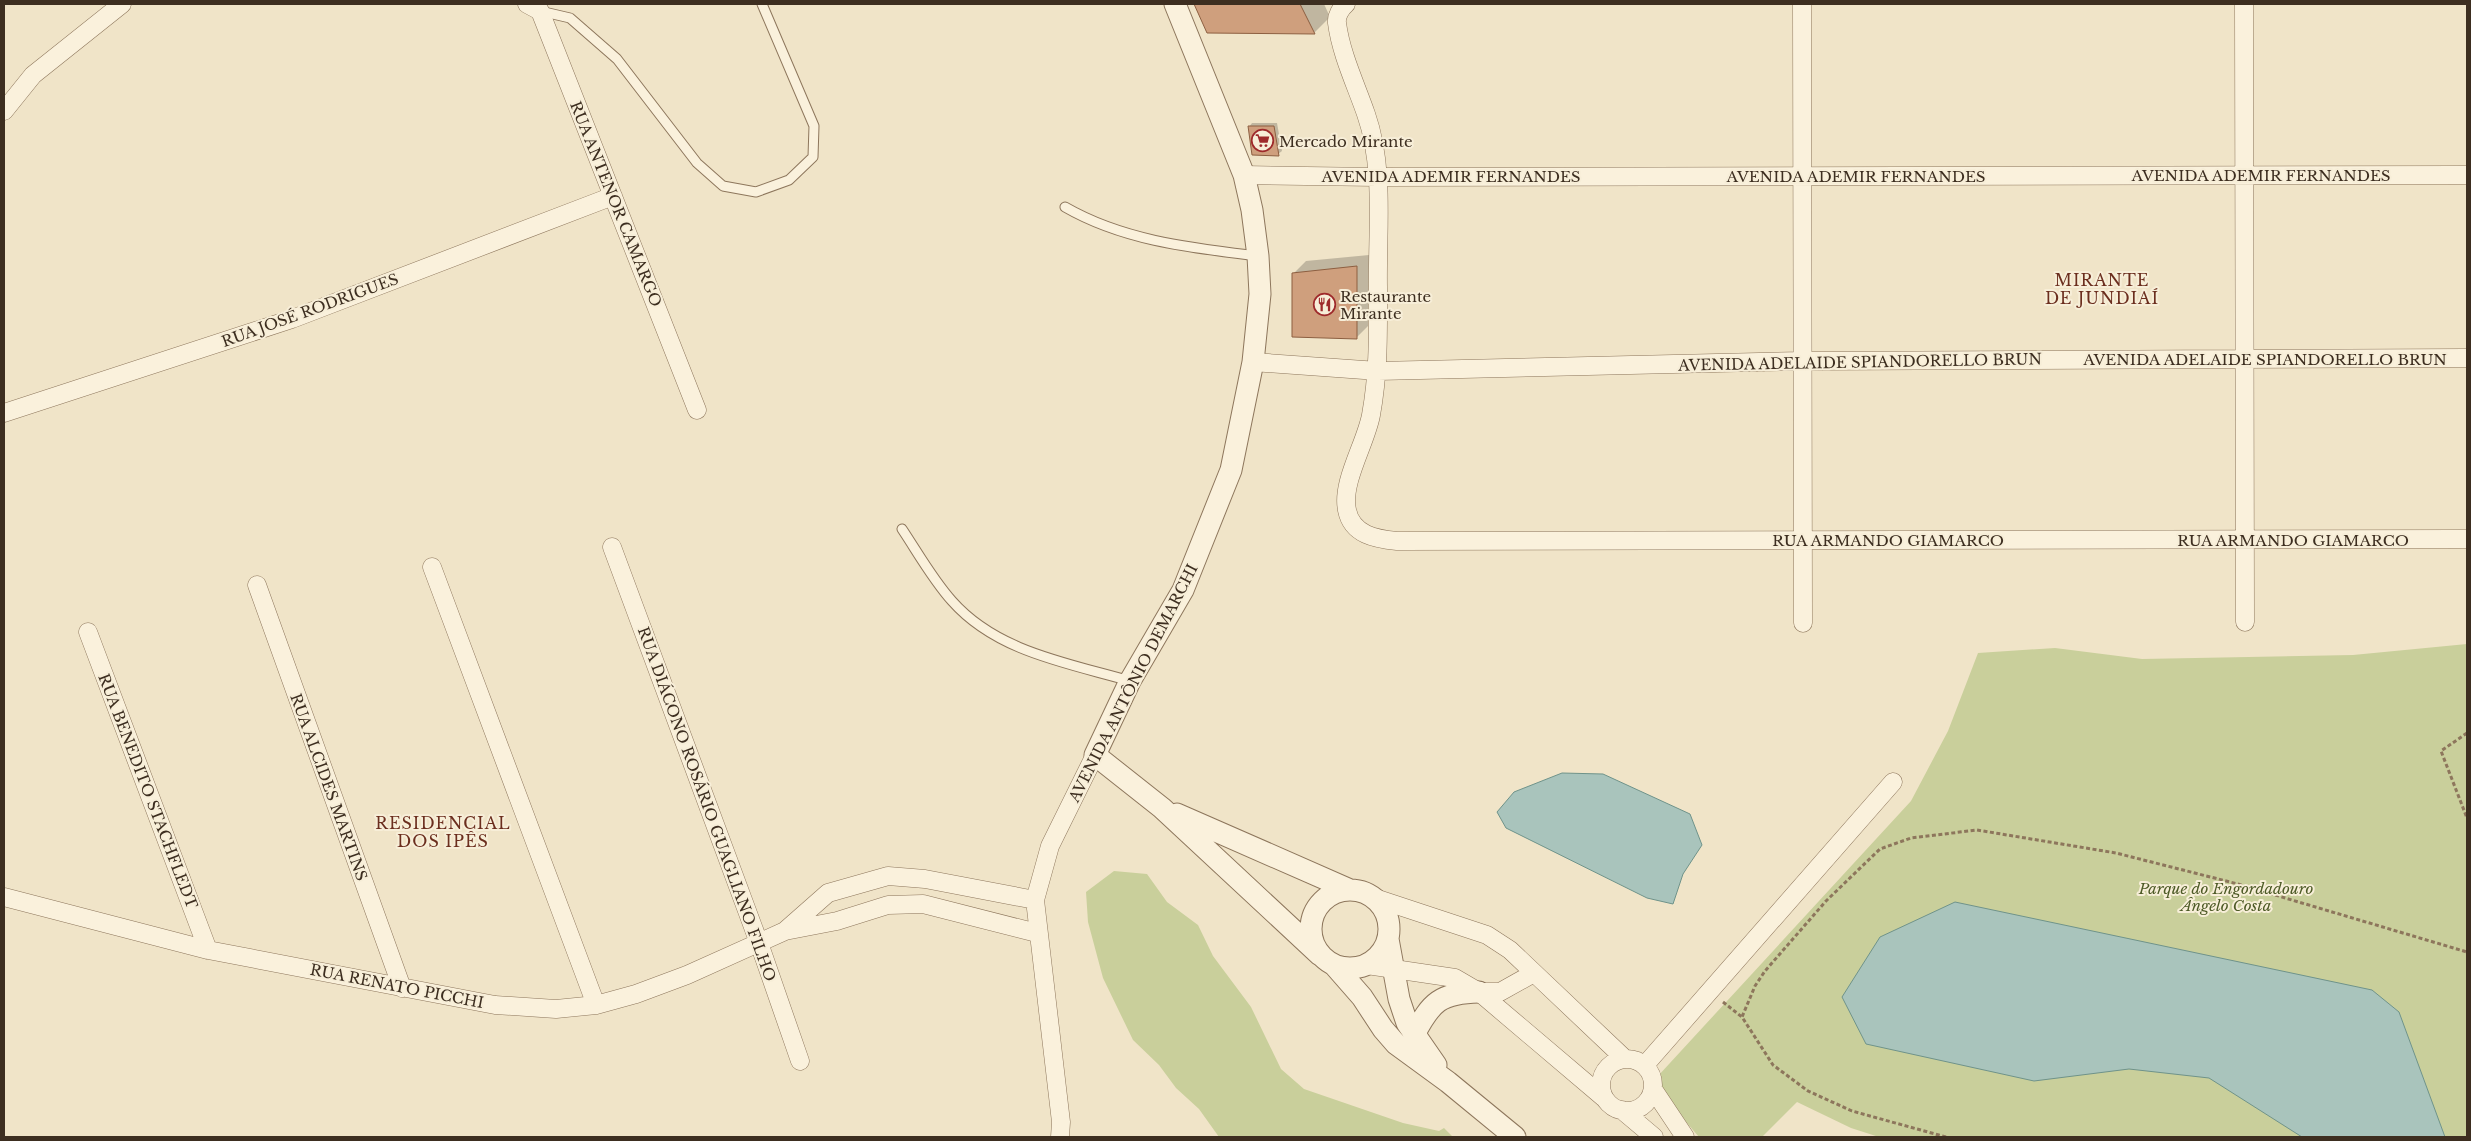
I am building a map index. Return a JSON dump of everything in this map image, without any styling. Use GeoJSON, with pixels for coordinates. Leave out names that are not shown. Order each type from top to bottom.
{"type":"FeatureCollection","features":[{"type":"Feature","properties":{"kind":"street"},"geometry":{"type":"LineString","coordinates":[[4,111],[33,76],[122,4]]}},
{"type":"Feature","properties":{"kind":"street","name":"AVENIDA ANTÔNIO DEMARCHI"},"geometry":{"type":"LineString","coordinates":[[1060,1137],[1061,1122],[1037,933],[1035,900],[1050,846],[1130,681],[1184,590],[1231,470],[1253,362],[1260,294],[1258,256],[1252,210],[1244,175],[1175,4]]}},
{"type":"Feature","properties":{"kind":"street","name":"RUA ARMANDO GIAMARCO"},"geometry":{"type":"LineString","coordinates":[[1346,4],[1341,8],[1337,22],[1372,132],[1377,177],[1378,371],[1371,418],[1349,486],[1347,510],[1356,529],[1374,539],[1397,541],[2467,539]]}},
{"type":"Feature","properties":{"kind":"street"},"geometry":{"type":"LineString","coordinates":[[1802,4],[1803,623]]}},
{"type":"Feature","properties":{"kind":"street"},"geometry":{"type":"LineString","coordinates":[[2244,4],[2245,622]]}},
{"type":"Feature","properties":{"kind":"street","name":"RUA ANTENOR CAMARGO"},"geometry":{"type":"LineString","coordinates":[[533,7],[613,196],[698,410]]}},
{"type":"Feature","properties":{"kind":"street","name":"AVENIDA ADEMIR FERNANDES"},"geometry":{"type":"LineString","coordinates":[[1244,175],[1377,177],[2467,175]]}},
{"type":"Feature","properties":{"kind":"street","name":"RUA JOSÉ RODRIGUES"},"geometry":{"type":"LineString","coordinates":[[4,413],[292,318],[613,196]]}},
{"type":"Feature","properties":{"kind":"street","name":"AVENIDA ADELAIDE SPIANDORELLO BRUN"},"geometry":{"type":"LineString","coordinates":[[1253,362],[1378,371],[1802,361],[2467,358]]}},
{"type":"Feature","properties":{"kind":"street","name":"RUA DIÁCONO ROSÁRIO GUAGLIANO FILHO"},"geometry":{"type":"LineString","coordinates":[[612,547],[759,943],[800,1061]]}},
{"type":"Feature","properties":{"kind":"street"},"geometry":{"type":"LineString","coordinates":[[432,567],[596,1005]]}},
{"type":"Feature","properties":{"kind":"street","name":"RUA ALCIDES MARTINS"},"geometry":{"type":"LineString","coordinates":[[257,585],[402,988]]}},
{"type":"Feature","properties":{"kind":"street","name":"RUA BENEDITO STACHFLEDT"},"geometry":{"type":"LineString","coordinates":[[88,632],[208,950]]}},
{"type":"Feature","properties":{"kind":"street"},"geometry":{"type":"LineString","coordinates":[[1095,755],[1162,808],[1327,960],[1350,969],[1367,965],[1455,978],[1479,992],[1612,1106],[1622,1110],[1654,1137]]}},
{"type":"Feature","properties":{"kind":"street"},"geometry":{"type":"LineString","coordinates":[[1645,1065],[1893,782]]}},
{"type":"Feature","properties":{"kind":"street"},"geometry":{"type":"LineString","coordinates":[[1162,808],[1348,889],[1362,891],[1375,898],[1487,935],[1510,950],[1625,1058]]}},
{"type":"Feature","properties":{"kind":"street","name":"RUA RENATO PICCHI"},"geometry":{"type":"LineString","coordinates":[[785,931],[828,893],[888,876],[925,879],[1035,900]]}},
{"type":"Feature","properties":{"kind":"street"},"geometry":{"type":"LineString","coordinates":[[1348,889],[1334,893],[1322,901],[1313,914],[1310,928],[1312,942],[1362,997],[1383,1029],[1396,1044],[1448,1082],[1515,1137]]}},
{"type":"Feature","properties":{"kind":"street","name":"RUA RENATO PICCHI"},"geometry":{"type":"LineString","coordinates":[[4,897],[208,950],[495,1005],[556,1009],[596,1005],[636,994],[785,931],[837,921],[888,905],[923,904],[1037,933]]}},
{"type":"Feature","properties":{"kind":"street"},"geometry":{"type":"LineString","coordinates":[[1375,898],[1384,910],[1389,924],[1388,939],[1395,968],[1399,999],[1407,1023],[1448,1082]]}},
{"type":"Feature","properties":{"kind":"street"},"geometry":{"type":"LineString","coordinates":[[1367,965],[1380,954],[1388,939]]}},
{"type":"Feature","properties":{"kind":"street"},"geometry":{"type":"LineString","coordinates":[[1414,1035],[1426,1012],[1437,1000],[1456,992],[1500,992],[1534,973]]}},
{"type":"Feature","properties":{"kind":"street"},"geometry":{"type":"LineString","coordinates":[[1604,1098],[1601,1088],[1602,1078],[1607,1068],[1625,1058],[1636,1060],[1645,1065],[1653,1080],[1653,1089],[1649,1099],[1642,1106],[1632,1110],[1622,1110]]}},
{"type":"Feature","properties":{"kind":"street"},"geometry":{"type":"LineString","coordinates":[[1653,1089],[1685,1137]]}},
{"type":"Feature","properties":{"kind":"lane"},"geometry":{"type":"LineString","coordinates":[[533,7],[570,18],[617,59],[697,164],[723,186],[756,192],[789,180],[813,157],[814,126],[762,4]]}},
{"type":"Feature","properties":{"kind":"lane"},"geometry":{"type":"LineString","coordinates":[[1066,208],[1088,221],[1117,232],[1205,250],[1258,256]]}},
{"type":"Feature","properties":{"kind":"lane"},"geometry":{"type":"LineString","coordinates":[[902,529],[952,602],[994,636],[1017,648],[1130,681]]}},
{"type":"Feature","properties":{"kind":"path"},"geometry":{"type":"LineString","coordinates":[[2467,733],[2441,751],[2467,818]]}},
{"type":"Feature","properties":{"kind":"path"},"geometry":{"type":"LineString","coordinates":[[1742,1017],[1755,986],[1776,957],[1826,901],[1880,849],[1911,838],[1977,830],[2116,853],[2238,884],[2467,952]]}},
{"type":"Feature","properties":{"kind":"path"},"geometry":{"type":"LineString","coordinates":[[1710,992],[1742,1017],[1773,1065],[1808,1091],[1852,1111],[1946,1137]]}},
{"type":"Feature","properties":{"kind":"green space","name":"Parque do Engordadouro Ângelo Costa"},"geometry":{"type":"Polygon","coordinates":[[[2467,644],[2467,1137],[1879,1137],[1851,1128],[1797,1102],[1762,1137],[1699,1137],[1663,1095],[1658,1076],[1911,801],[1948,731],[1978,653],[2055,648],[2142,659],[2353,655],[2467,644]]]}},
{"type":"Feature","properties":{"kind":"green space"},"geometry":{"type":"Polygon","coordinates":[[[1114,871],[1147,874],[1167,902],[1198,925],[1213,956],[1251,1007],[1281,1069],[1304,1089],[1403,1123],[1439,1131],[1444,1128],[1453,1137],[1219,1137],[1199,1109],[1176,1088],[1159,1065],[1133,1040],[1103,978],[1088,922],[1086,892],[1114,871]]]}},
{"type":"Feature","properties":{"kind":"water"},"geometry":{"type":"Polygon","coordinates":[[[1562,773],[1603,774],[1690,814],[1702,845],[1683,874],[1673,904],[1647,898],[1506,828],[1497,812],[1514,792],[1562,773]]]}},
{"type":"Feature","properties":{"kind":"water"},"geometry":{"type":"Polygon","coordinates":[[[1955,902],[2372,990],[2399,1012],[2445,1137],[2302,1137],[2209,1078],[2129,1069],[2034,1081],[1866,1044],[1842,997],[1880,937],[1955,902]]]}},
{"type":"Feature","properties":{"kind":"building"},"geometry":{"type":"Polygon","coordinates":[[[1194,4],[1300,4],[1315,34],[1207,33],[1194,4]]]}},
{"type":"Feature","properties":{"kind":"building","name":"Mercado Mirante"},"geometry":{"type":"Polygon","coordinates":[[[1248,126],[1274,126],[1279,156],[1252,155],[1248,126]]]}},
{"type":"Feature","properties":{"kind":"building","name":"Restaurante Mirante"},"geometry":{"type":"Polygon","coordinates":[[[1357,266],[1357,339],[1292,337],[1292,273],[1357,266]]]}},
{"type":"Feature","properties":{"kind":"place","name":"Mercado Mirante"},"geometry":{"type":"Point","coordinates":[1263,141]}},
{"type":"Feature","properties":{"kind":"place","name":"Restaurante Mirante"},"geometry":{"type":"Point","coordinates":[1324,305]}},
{"type":"Feature","properties":{"kind":"district","name":"MIRANTE DE JUNDIAÍ"},"geometry":{"type":"Point","coordinates":[2102,289]}},
{"type":"Feature","properties":{"kind":"district","name":"RESIDENCIAL DOS IPÊS"},"geometry":{"type":"Point","coordinates":[443,832]}}]}
